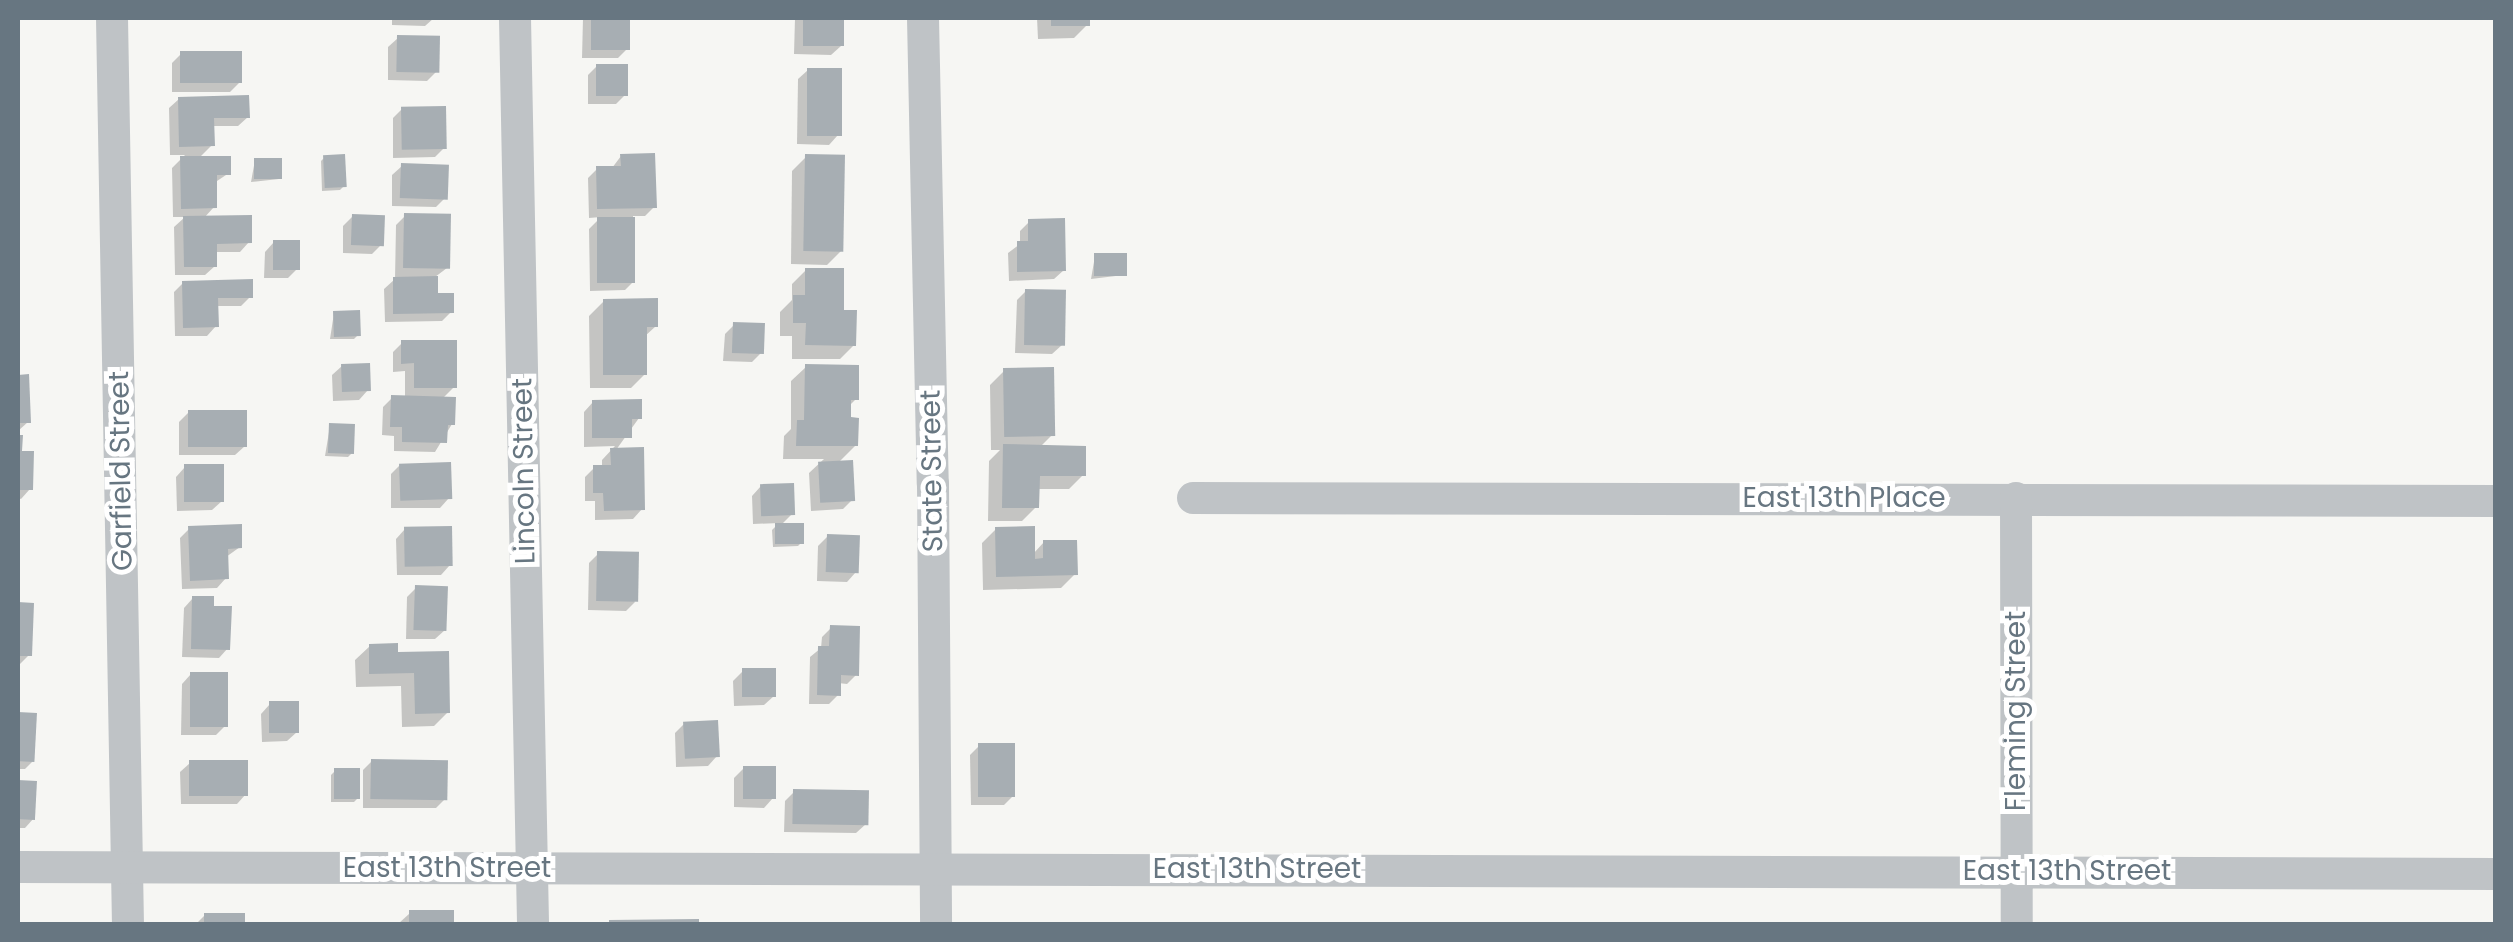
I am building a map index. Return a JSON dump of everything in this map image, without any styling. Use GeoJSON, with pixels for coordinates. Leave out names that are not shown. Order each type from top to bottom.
{"type":"FeatureCollection","features":[{"type":"Feature","properties":{"kind":"street","name":"Garfield Street"},"geometry":{"type":"LineString","coordinates":[[112,18],[128,924]]}},
{"type":"Feature","properties":{"kind":"street","name":"Lincoln Street"},"geometry":{"type":"LineString","coordinates":[[515,18],[533,924]]}},
{"type":"Feature","properties":{"kind":"street","name":"State Street"},"geometry":{"type":"LineString","coordinates":[[923,18],[933,465],[936,924]]}},
{"type":"Feature","properties":{"kind":"street","name":"East 13th Place"},"geometry":{"type":"LineString","coordinates":[[1193,498],[2496,501]]}},
{"type":"Feature","properties":{"kind":"street","name":"Fleming Street"},"geometry":{"type":"LineString","coordinates":[[2016,498],[2017,924]]}},
{"type":"Feature","properties":{"kind":"street","name":"East 13th Street"},"geometry":{"type":"LineString","coordinates":[[18,867],[2496,874]]}},
{"type":"Feature","properties":{"kind":"building"},"geometry":{"type":"Polygon","coordinates":[[[591,18],[630,18],[630,50],[591,50],[591,18]]]}},
{"type":"Feature","properties":{"kind":"building"},"geometry":{"type":"Polygon","coordinates":[[[803,18],[844,18],[844,46],[803,46],[803,18]]]}},
{"type":"Feature","properties":{"kind":"building"},"geometry":{"type":"Polygon","coordinates":[[[1051,18],[1090,18],[1090,26],[1051,26],[1051,18]]]}},
{"type":"Feature","properties":{"kind":"building"},"geometry":{"type":"Polygon","coordinates":[[[397,35],[440,36],[439,73],[396,72],[397,35]]]}},
{"type":"Feature","properties":{"kind":"building"},"geometry":{"type":"Polygon","coordinates":[[[180,51],[242,51],[242,83],[180,83],[180,51]]]}},
{"type":"Feature","properties":{"kind":"building"},"geometry":{"type":"Polygon","coordinates":[[[596,64],[628,64],[628,96],[596,96],[596,64]]]}},
{"type":"Feature","properties":{"kind":"building"},"geometry":{"type":"Polygon","coordinates":[[[807,68],[842,68],[842,136],[807,136],[807,68]]]}},
{"type":"Feature","properties":{"kind":"building"},"geometry":{"type":"Polygon","coordinates":[[[249,95],[250,118],[214,118],[215,146],[179,147],[178,97],[249,95]]]}},
{"type":"Feature","properties":{"kind":"building"},"geometry":{"type":"Polygon","coordinates":[[[446,106],[447,149],[402,150],[401,107],[446,106]]]}},
{"type":"Feature","properties":{"kind":"building"},"geometry":{"type":"Polygon","coordinates":[[[655,153],[657,208],[597,209],[596,166],[621,166],[620,154],[655,153]]]}},
{"type":"Feature","properties":{"kind":"building"},"geometry":{"type":"Polygon","coordinates":[[[345,154],[347,187],[325,188],[323,155],[345,154]]]}},
{"type":"Feature","properties":{"kind":"building"},"geometry":{"type":"Polygon","coordinates":[[[805,154],[845,155],[843,252],[803,251],[805,154]]]}},
{"type":"Feature","properties":{"kind":"building"},"geometry":{"type":"Polygon","coordinates":[[[180,156],[231,156],[231,175],[217,175],[217,208],[181,209],[180,156]]]}},
{"type":"Feature","properties":{"kind":"building"},"geometry":{"type":"Polygon","coordinates":[[[254,158],[282,158],[282,179],[254,179],[254,158]]]}},
{"type":"Feature","properties":{"kind":"building"},"geometry":{"type":"Polygon","coordinates":[[[401,163],[449,165],[448,200],[400,198],[401,163]]]}},
{"type":"Feature","properties":{"kind":"building"},"geometry":{"type":"Polygon","coordinates":[[[404,213],[451,214],[450,269],[403,268],[404,213]]]}},
{"type":"Feature","properties":{"kind":"building"},"geometry":{"type":"Polygon","coordinates":[[[352,214],[385,215],[384,246],[351,245],[352,214]]]}},
{"type":"Feature","properties":{"kind":"building"},"geometry":{"type":"Polygon","coordinates":[[[252,215],[252,243],[217,244],[217,267],[184,267],[183,216],[252,215]]]}},
{"type":"Feature","properties":{"kind":"building"},"geometry":{"type":"Polygon","coordinates":[[[597,217],[635,217],[635,283],[597,283],[597,217]]]}},
{"type":"Feature","properties":{"kind":"building"},"geometry":{"type":"Polygon","coordinates":[[[1065,218],[1066,271],[1017,272],[1017,241],[1028,241],[1028,219],[1065,218]]]}},
{"type":"Feature","properties":{"kind":"building"},"geometry":{"type":"Polygon","coordinates":[[[273,240],[300,240],[300,270],[273,270],[273,240]]]}},
{"type":"Feature","properties":{"kind":"building"},"geometry":{"type":"Polygon","coordinates":[[[1094,253],[1127,253],[1127,276],[1094,276],[1094,253]]]}},
{"type":"Feature","properties":{"kind":"building"},"geometry":{"type":"Polygon","coordinates":[[[805,268],[844,268],[844,310],[857,310],[856,346],[805,345],[806,323],[793,323],[793,295],[805,295],[805,268]]]}},
{"type":"Feature","properties":{"kind":"building"},"geometry":{"type":"Polygon","coordinates":[[[438,276],[438,293],[454,293],[454,313],[393,314],[393,277],[438,276]]]}},
{"type":"Feature","properties":{"kind":"building"},"geometry":{"type":"Polygon","coordinates":[[[253,279],[253,298],[218,298],[219,327],[183,328],[182,281],[253,279]]]}},
{"type":"Feature","properties":{"kind":"building"},"geometry":{"type":"Polygon","coordinates":[[[1025,289],[1066,290],[1065,346],[1024,345],[1025,289]]]}},
{"type":"Feature","properties":{"kind":"building"},"geometry":{"type":"Polygon","coordinates":[[[658,298],[658,327],[647,327],[647,375],[603,375],[603,299],[658,298]]]}},
{"type":"Feature","properties":{"kind":"building"},"geometry":{"type":"Polygon","coordinates":[[[360,310],[361,336],[334,337],[333,311],[360,310]]]}},
{"type":"Feature","properties":{"kind":"building"},"geometry":{"type":"Polygon","coordinates":[[[733,322],[765,323],[764,354],[732,353],[733,322]]]}},
{"type":"Feature","properties":{"kind":"building"},"geometry":{"type":"Polygon","coordinates":[[[401,340],[457,340],[457,388],[414,388],[414,363],[401,364],[401,340]]]}},
{"type":"Feature","properties":{"kind":"building"},"geometry":{"type":"Polygon","coordinates":[[[370,363],[371,391],[342,392],[341,364],[370,363]]]}},
{"type":"Feature","properties":{"kind":"building"},"geometry":{"type":"Polygon","coordinates":[[[805,364],[859,365],[859,400],[851,400],[851,417],[859,418],[858,446],[796,446],[797,420],[804,420],[805,364]]]}},
{"type":"Feature","properties":{"kind":"building"},"geometry":{"type":"Polygon","coordinates":[[[1054,367],[1055,436],[1004,437],[1003,368],[1054,367]]]}},
{"type":"Feature","properties":{"kind":"building"},"geometry":{"type":"Polygon","coordinates":[[[29,374],[31,423],[18,423],[18,375],[29,374]]]}},
{"type":"Feature","properties":{"kind":"building"},"geometry":{"type":"Polygon","coordinates":[[[391,395],[456,397],[455,425],[448,425],[447,443],[402,442],[402,427],[390,427],[391,395]]]}},
{"type":"Feature","properties":{"kind":"building"},"geometry":{"type":"Polygon","coordinates":[[[642,399],[642,419],[632,419],[632,438],[592,438],[592,400],[642,399]]]}},
{"type":"Feature","properties":{"kind":"building"},"geometry":{"type":"Polygon","coordinates":[[[188,410],[247,410],[247,447],[188,447],[188,410]]]}},
{"type":"Feature","properties":{"kind":"building"},"geometry":{"type":"Polygon","coordinates":[[[329,423],[355,424],[354,454],[328,453],[329,423]]]}},
{"type":"Feature","properties":{"kind":"building"},"geometry":{"type":"Polygon","coordinates":[[[18,435],[23,435],[22,451],[34,451],[33,490],[18,490],[18,435]]]}},
{"type":"Feature","properties":{"kind":"building"},"geometry":{"type":"Polygon","coordinates":[[[1003,444],[1086,446],[1086,476],[1040,476],[1039,508],[1002,508],[1003,444]]]}},
{"type":"Feature","properties":{"kind":"building"},"geometry":{"type":"Polygon","coordinates":[[[644,447],[645,510],[604,511],[603,493],[593,493],[593,465],[611,465],[610,448],[644,447]]]}},
{"type":"Feature","properties":{"kind":"building"},"geometry":{"type":"Polygon","coordinates":[[[853,460],[855,501],[820,503],[818,462],[853,460]]]}},
{"type":"Feature","properties":{"kind":"building"},"geometry":{"type":"Polygon","coordinates":[[[451,462],[452,499],[400,501],[399,464],[451,462]]]}},
{"type":"Feature","properties":{"kind":"building"},"geometry":{"type":"Polygon","coordinates":[[[184,464],[224,464],[224,502],[184,502],[184,464]]]}},
{"type":"Feature","properties":{"kind":"building"},"geometry":{"type":"Polygon","coordinates":[[[794,483],[795,515],[761,516],[760,484],[794,483]]]}},
{"type":"Feature","properties":{"kind":"building"},"geometry":{"type":"Polygon","coordinates":[[[775,523],[804,523],[804,544],[775,544],[775,523]]]}},
{"type":"Feature","properties":{"kind":"building"},"geometry":{"type":"Polygon","coordinates":[[[242,524],[242,548],[228,549],[229,579],[190,581],[188,526],[242,524]]]}},
{"type":"Feature","properties":{"kind":"building"},"geometry":{"type":"Polygon","coordinates":[[[452,526],[453,566],[405,567],[404,527],[452,526]]]}},
{"type":"Feature","properties":{"kind":"building"},"geometry":{"type":"Polygon","coordinates":[[[1035,526],[1035,559],[1043,558],[1043,540],[1077,540],[1078,575],[996,577],[995,527],[1035,526]]]}},
{"type":"Feature","properties":{"kind":"building"},"geometry":{"type":"Polygon","coordinates":[[[827,534],[860,535],[859,573],[826,572],[827,534]]]}},
{"type":"Feature","properties":{"kind":"building"},"geometry":{"type":"Polygon","coordinates":[[[597,551],[639,552],[638,602],[596,601],[597,551]]]}},
{"type":"Feature","properties":{"kind":"building"},"geometry":{"type":"Polygon","coordinates":[[[415,585],[448,586],[446,631],[413,630],[415,585]]]}},
{"type":"Feature","properties":{"kind":"building"},"geometry":{"type":"Polygon","coordinates":[[[192,596],[214,596],[214,606],[232,606],[230,650],[191,649],[192,596]]]}},
{"type":"Feature","properties":{"kind":"building"},"geometry":{"type":"Polygon","coordinates":[[[18,602],[34,603],[32,656],[18,656],[18,602]]]}},
{"type":"Feature","properties":{"kind":"building"},"geometry":{"type":"Polygon","coordinates":[[[830,625],[860,626],[859,676],[841,675],[841,696],[817,695],[818,646],[829,646],[830,625]]]}},
{"type":"Feature","properties":{"kind":"building"},"geometry":{"type":"Polygon","coordinates":[[[398,643],[398,652],[449,651],[450,713],[415,714],[414,673],[369,674],[369,644],[398,643]]]}},
{"type":"Feature","properties":{"kind":"building"},"geometry":{"type":"Polygon","coordinates":[[[742,668],[776,668],[776,697],[742,697],[742,668]]]}},
{"type":"Feature","properties":{"kind":"building"},"geometry":{"type":"Polygon","coordinates":[[[190,672],[228,672],[228,727],[190,727],[190,672]]]}},
{"type":"Feature","properties":{"kind":"building"},"geometry":{"type":"Polygon","coordinates":[[[269,701],[299,701],[299,733],[269,733],[269,701]]]}},
{"type":"Feature","properties":{"kind":"building"},"geometry":{"type":"Polygon","coordinates":[[[18,712],[37,713],[34,762],[18,761],[18,712]]]}},
{"type":"Feature","properties":{"kind":"building"},"geometry":{"type":"Polygon","coordinates":[[[718,720],[720,757],[685,759],[683,722],[718,720]]]}},
{"type":"Feature","properties":{"kind":"building"},"geometry":{"type":"Polygon","coordinates":[[[978,743],[1015,743],[1015,797],[978,797],[978,743]]]}},
{"type":"Feature","properties":{"kind":"building"},"geometry":{"type":"Polygon","coordinates":[[[371,759],[448,760],[447,800],[370,799],[371,759]]]}},
{"type":"Feature","properties":{"kind":"building"},"geometry":{"type":"Polygon","coordinates":[[[189,760],[248,760],[248,796],[189,796],[189,760]]]}},
{"type":"Feature","properties":{"kind":"building"},"geometry":{"type":"Polygon","coordinates":[[[743,766],[776,766],[776,799],[743,799],[743,766]]]}},
{"type":"Feature","properties":{"kind":"building"},"geometry":{"type":"Polygon","coordinates":[[[334,768],[360,768],[360,799],[334,799],[334,768]]]}},
{"type":"Feature","properties":{"kind":"building"},"geometry":{"type":"Polygon","coordinates":[[[18,780],[37,781],[35,820],[18,819],[18,780]]]}},
{"type":"Feature","properties":{"kind":"building"},"geometry":{"type":"Polygon","coordinates":[[[793,789],[869,790],[868,825],[792,824],[793,789]]]}},
{"type":"Feature","properties":{"kind":"building"},"geometry":{"type":"Polygon","coordinates":[[[409,910],[454,910],[454,924],[409,924],[409,910]]]}},
{"type":"Feature","properties":{"kind":"building"},"geometry":{"type":"Polygon","coordinates":[[[204,913],[245,913],[245,924],[204,924],[204,913]]]}},
{"type":"Feature","properties":{"kind":"building"},"geometry":{"type":"Polygon","coordinates":[[[699,919],[699,924],[609,924],[609,920],[699,919]]]}}]}
